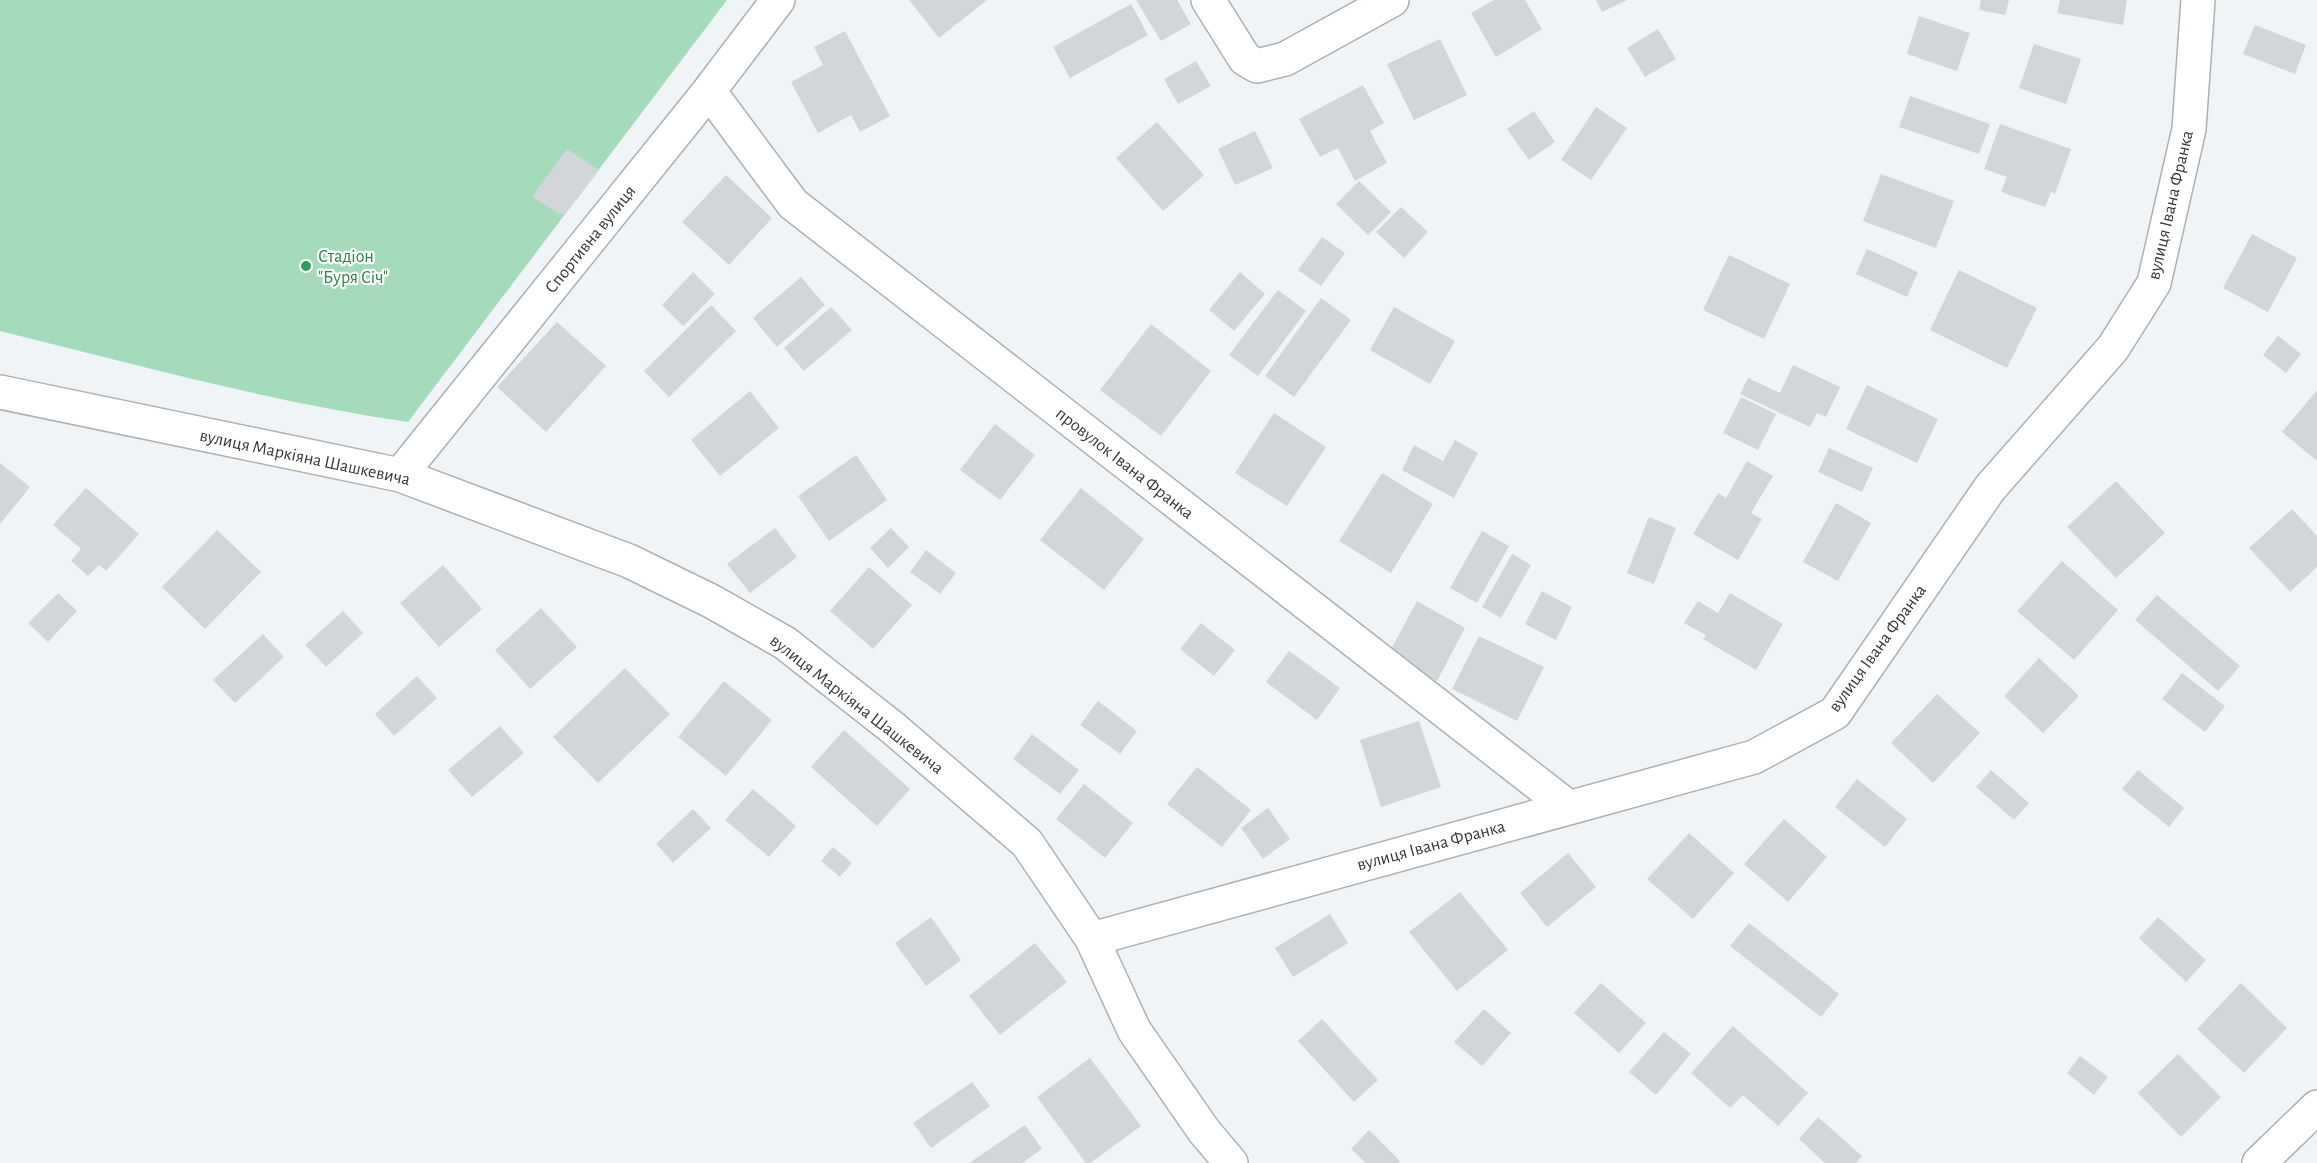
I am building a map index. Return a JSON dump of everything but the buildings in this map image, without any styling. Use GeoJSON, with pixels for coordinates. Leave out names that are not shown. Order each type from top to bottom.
{"type":"FeatureCollection","features":[{"type":"Feature","properties":{"kind":"street","name":"Спортивна вулиця"},"geometry":{"type":"LineString","coordinates":[[399,475],[709,91],[778,0]]}},
{"type":"Feature","properties":{"kind":"street"},"geometry":{"type":"LineString","coordinates":[[1208,0],[1245,59],[1257,66],[1285,59],[1392,0]]}},
{"type":"Feature","properties":{"kind":"street","name":"вулиця Івана Франка"},"geometry":{"type":"LineString","coordinates":[[1092,939],[1755,757],[1835,713],[1990,488],[2113,348],[2154,283],[2189,129],[2198,0]]}},
{"type":"Feature","properties":{"kind":"street","name":"провулок Івана Франка"},"geometry":{"type":"LineString","coordinates":[[709,91],[793,204],[1568,807]]}},
{"type":"Feature","properties":{"kind":"street","name":"вулиця Маркіяна Шашкевича"},"geometry":{"type":"LineString","coordinates":[[0,392],[399,475],[629,561],[711,601],[785,643],[893,728],[1027,843],[1092,939],[1134,1030],[1204,1131],[1231,1163]]}},
{"type":"Feature","properties":{"kind":"street"},"geometry":{"type":"LineString","coordinates":[[2259,1163],[2317,1107]]}},
{"type":"Feature","properties":{"kind":"green space"},"geometry":{"type":"Polygon","coordinates":[[[0,0],[727,0],[408,422],[254,393],[0,331],[0,0]]]}},
{"type":"Feature","properties":{"kind":"place","name":"Стадіон \"Буря Січ\""},"geometry":{"type":"Point","coordinates":[306,266]}}]}
